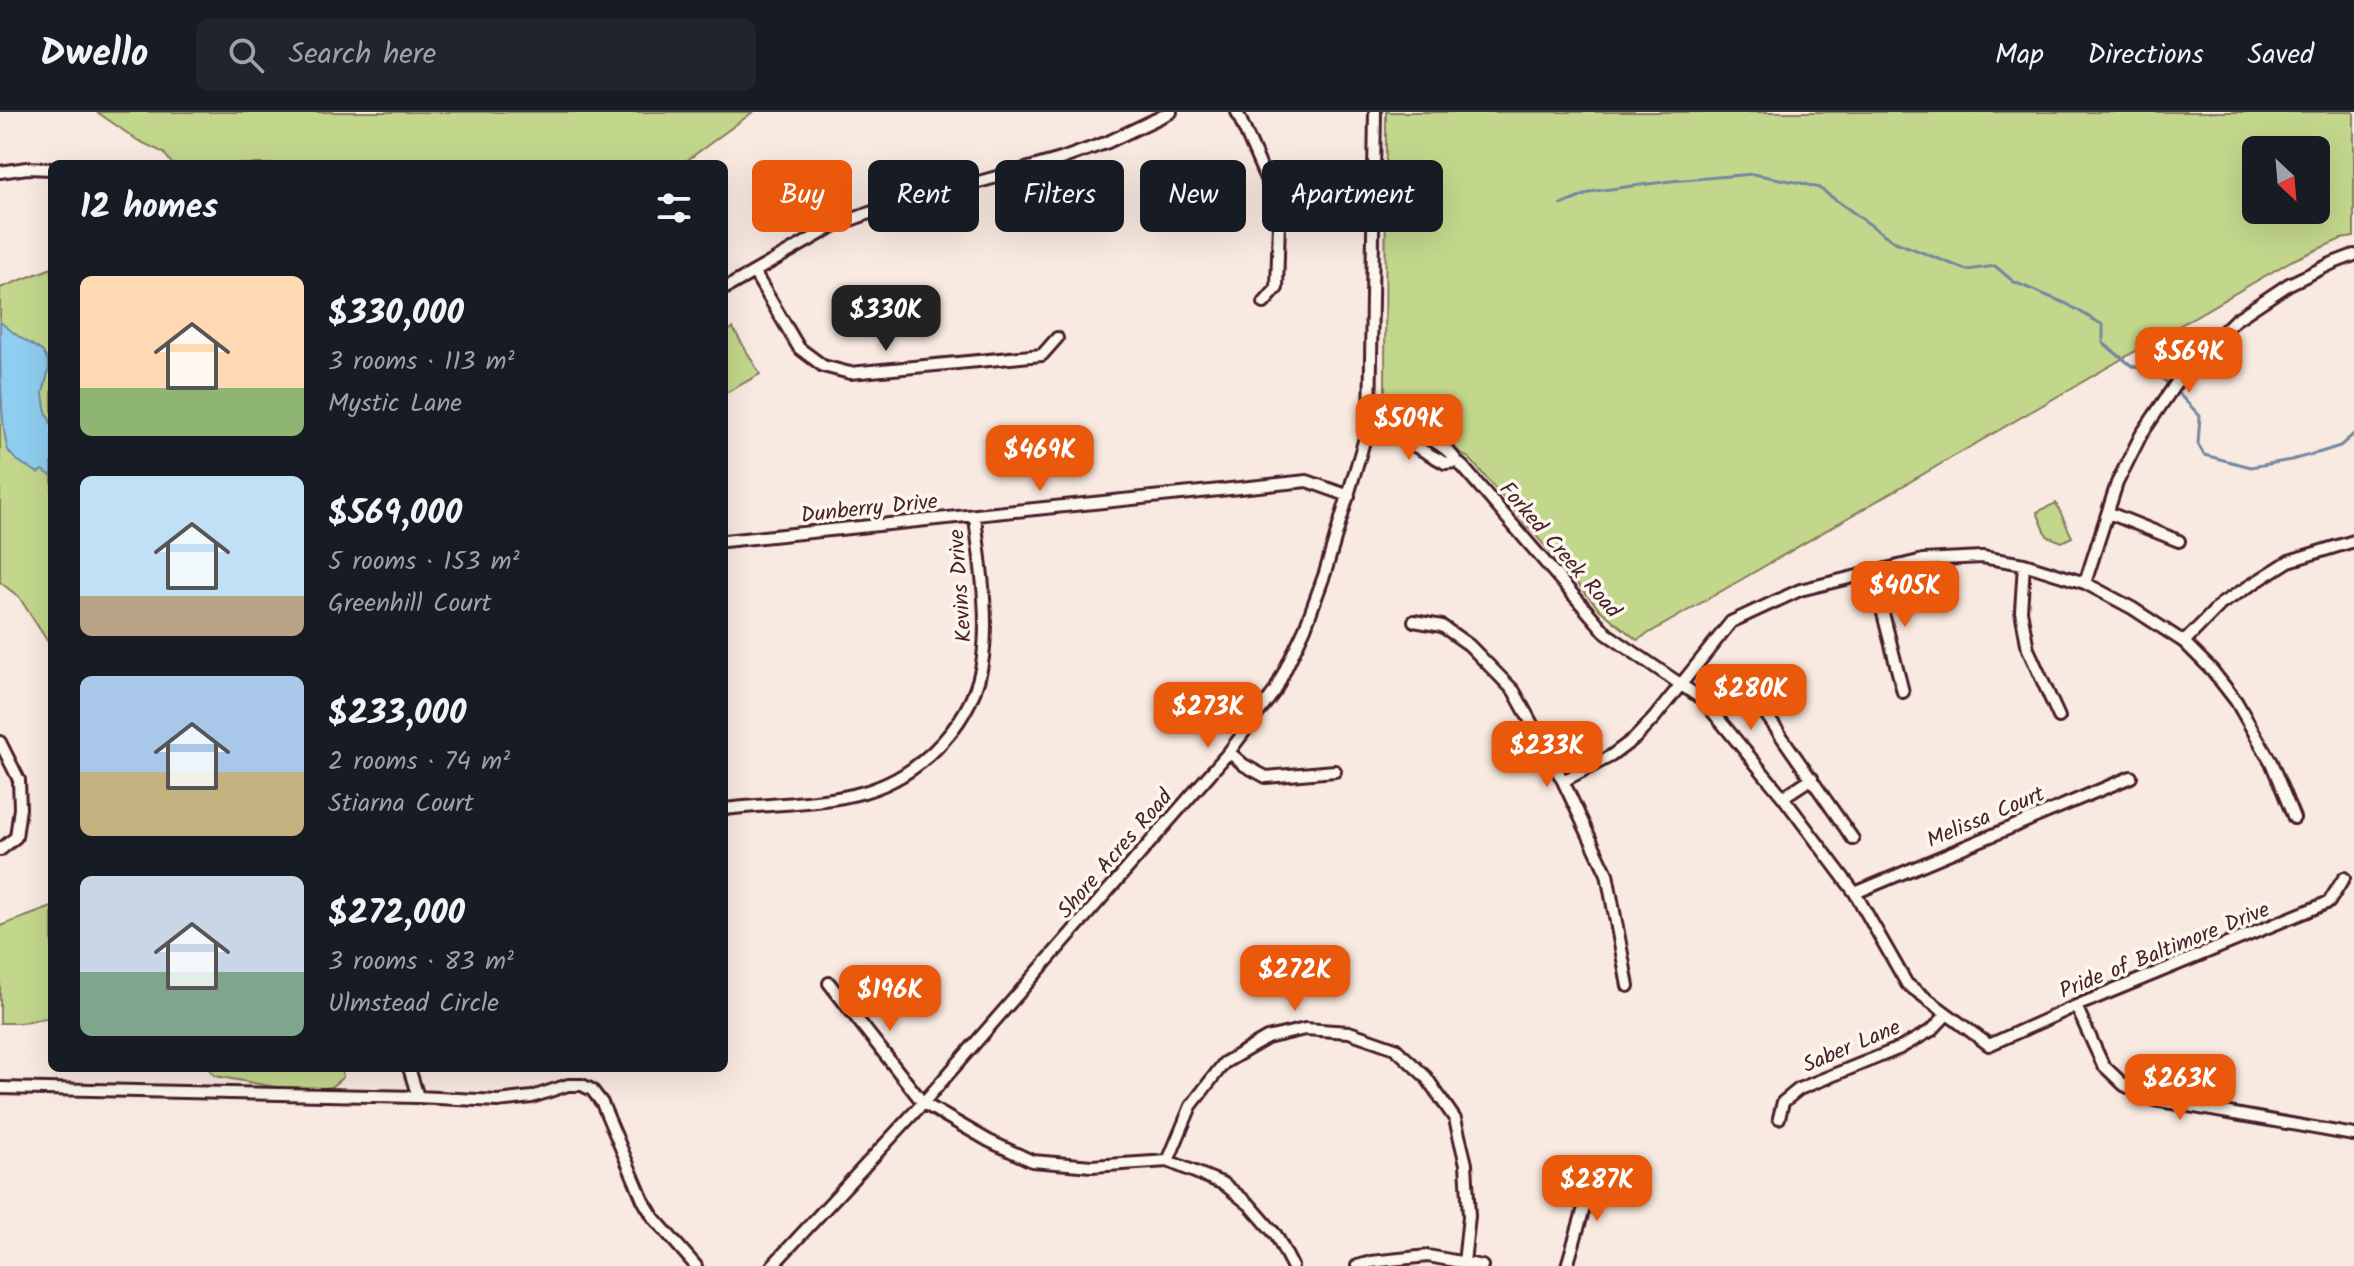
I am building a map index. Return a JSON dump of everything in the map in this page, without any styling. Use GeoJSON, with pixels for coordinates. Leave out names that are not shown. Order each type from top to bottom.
{"type":"FeatureCollection","features":[{"type":"Feature","properties":{"kind":"street"},"geometry":{"type":"LineString","coordinates":[[728,287],[834,226],[875,211],[1061,159],[1108,142],[1171,112]]}},
{"type":"Feature","properties":{"kind":"street"},"geometry":{"type":"LineString","coordinates":[[1237,112],[1270,188],[1279,222],[1277,288],[1264,303]]}},
{"type":"Feature","properties":{"kind":"street","name":"Shore Acres Road"},"geometry":{"type":"LineString","coordinates":[[774,1266],[923,1103],[1229,752],[1275,691],[1299,641],[1325,573],[1371,416],[1375,112]]}},
{"type":"Feature","properties":{"kind":"street"},"geometry":{"type":"LineString","coordinates":[[0,172],[48,169]]}},
{"type":"Feature","properties":{"kind":"street"},"geometry":{"type":"LineString","coordinates":[[2085,583],[2117,483],[2141,435],[2187,367],[2235,320],[2289,284],[2354,255]]}},
{"type":"Feature","properties":{"kind":"street"},"geometry":{"type":"LineString","coordinates":[[754,272],[799,348],[823,366],[850,373],[1042,355],[1057,338]]}},
{"type":"Feature","properties":{"kind":"street","name":"Forked Creek Road"},"geometry":{"type":"LineString","coordinates":[[1371,416],[1421,435],[1451,454],[1607,634],[1702,699],[1783,797],[1855,893],[1907,984],[1989,1045]]}},
{"type":"Feature","properties":{"kind":"street","name":"Dunberry Drive"},"geometry":{"type":"LineString","coordinates":[[728,541],[1307,481],[1349,496]]}},
{"type":"Feature","properties":{"kind":"street"},"geometry":{"type":"LineString","coordinates":[[2109,513],[2179,541]]}},
{"type":"Feature","properties":{"kind":"street","name":"Kevins Drive"},"geometry":{"type":"LineString","coordinates":[[728,809],[839,798],[865,792],[908,772],[940,744],[971,699],[983,657],[984,601],[975,517]]}},
{"type":"Feature","properties":{"kind":"street"},"geometry":{"type":"LineString","coordinates":[[2184,642],[2221,604],[2289,561],[2354,541]]}},
{"type":"Feature","properties":{"kind":"street"},"geometry":{"type":"LineString","coordinates":[[1563,781],[1611,756],[1635,738],[1731,622],[1800,590],[1923,560],[1982,557],[2024,564],[2085,583],[2132,608],[2184,642],[2212,670],[2248,721],[2282,786],[2294,818]]}},
{"type":"Feature","properties":{"kind":"street"},"geometry":{"type":"LineString","coordinates":[[2024,564],[2021,611],[2028,649],[2059,717]]}},
{"type":"Feature","properties":{"kind":"street"},"geometry":{"type":"LineString","coordinates":[[1873,574],[1903,692]]}},
{"type":"Feature","properties":{"kind":"street"},"geometry":{"type":"LineString","coordinates":[[1414,621],[1442,626],[1469,645],[1514,691],[1563,781],[1607,874],[1628,986]]}},
{"type":"Feature","properties":{"kind":"street"},"geometry":{"type":"LineString","coordinates":[[1747,687],[1853,839]]}},
{"type":"Feature","properties":{"kind":"street"},"geometry":{"type":"LineString","coordinates":[[0,742],[19,780],[20,808],[16,837],[0,850]]}},
{"type":"Feature","properties":{"kind":"street"},"geometry":{"type":"LineString","coordinates":[[1229,752],[1266,777],[1335,771]]}},
{"type":"Feature","properties":{"kind":"street","name":"Melissa Court"},"geometry":{"type":"LineString","coordinates":[[1855,893],[2131,777]]}},
{"type":"Feature","properties":{"kind":"street"},"geometry":{"type":"LineString","coordinates":[[1783,797],[1812,778]]}},
{"type":"Feature","properties":{"kind":"street","name":"Pride of Baltimore Drive"},"geometry":{"type":"LineString","coordinates":[[1989,1045],[2329,902],[2344,878]]}},
{"type":"Feature","properties":{"kind":"street"},"geometry":{"type":"LineString","coordinates":[[829,983],[923,1103],[989,1141],[1032,1161],[1092,1166],[1168,1161],[1224,1184],[1250,1205],[1276,1235],[1292,1266]]}},
{"type":"Feature","properties":{"kind":"street"},"geometry":{"type":"LineString","coordinates":[[2076,1006],[2103,1065],[2124,1085],[2155,1100],[2354,1135]]}},
{"type":"Feature","properties":{"kind":"street","name":"Saber Lane"},"geometry":{"type":"LineString","coordinates":[[1779,1118],[1783,1102],[1799,1089],[1900,1048],[1932,1030],[1947,1014]]}},
{"type":"Feature","properties":{"kind":"street"},"geometry":{"type":"LineString","coordinates":[[1168,1161],[1191,1106],[1224,1063],[1267,1038],[1305,1029],[1349,1032],[1395,1048],[1426,1077],[1455,1119],[1466,1164],[1469,1216],[1464,1263]]}},
{"type":"Feature","properties":{"kind":"street"},"geometry":{"type":"LineString","coordinates":[[410,1072],[418,1097]]}},
{"type":"Feature","properties":{"kind":"street"},"geometry":{"type":"LineString","coordinates":[[0,1088],[498,1101],[532,1097],[568,1085],[582,1085],[592,1090],[602,1103],[643,1200],[654,1218],[696,1266]]}},
{"type":"Feature","properties":{"kind":"street"},"geometry":{"type":"LineString","coordinates":[[1567,1266],[1595,1170]]}},
{"type":"Feature","properties":{"kind":"street"},"geometry":{"type":"LineString","coordinates":[[1357,1266],[1428,1256],[1482,1266]]}},
{"type":"Feature","properties":{"kind":"green space"},"geometry":{"type":"Polygon","coordinates":[[[97,112],[753,112],[687,160],[169,160],[164,153],[137,140],[97,112]]]}},
{"type":"Feature","properties":{"kind":"green space"},"geometry":{"type":"Polygon","coordinates":[[[1386,112],[2354,112],[2354,237],[2341,239],[2291,261],[1637,640],[1600,610],[1470,459],[1394,410],[1385,396],[1386,232],[1443,232],[1443,160],[1386,160],[1386,112]]]}},
{"type":"Feature","properties":{"kind":"green space"},"geometry":{"type":"Polygon","coordinates":[[[48,270],[48,642],[19,597],[0,582],[0,288],[48,270]]]}},
{"type":"Feature","properties":{"kind":"green space"},"geometry":{"type":"Polygon","coordinates":[[[733,328],[760,374],[728,392],[728,331],[733,328]]]}},
{"type":"Feature","properties":{"kind":"green space"},"geometry":{"type":"Polygon","coordinates":[[[2056,503],[2072,537],[2062,542],[2047,536],[2037,512],[2056,503]]]}},
{"type":"Feature","properties":{"kind":"green space"},"geometry":{"type":"Polygon","coordinates":[[[48,908],[48,1018],[0,1023],[0,926],[48,908]]]}},
{"type":"Feature","properties":{"kind":"green space"},"geometry":{"type":"Polygon","coordinates":[[[212,1072],[342,1072],[343,1077],[331,1087],[317,1089],[281,1088],[215,1076],[212,1072]]]}},
{"type":"Feature","properties":{"kind":"water"},"geometry":{"type":"Polygon","coordinates":[[[0,322],[42,351],[47,359],[48,373],[43,393],[48,416],[48,474],[42,470],[38,473],[25,466],[8,450],[0,370],[0,322]]]}},
{"type":"Feature","properties":{"kind":"waterway"},"geometry":{"type":"LineString","coordinates":[[1561,205],[1595,191],[1753,174],[1819,188],[1893,241],[1967,270],[1995,266],[2014,282],[2067,304],[2103,325],[2103,343],[2132,366],[2160,375],[2167,383]]}},
{"type":"Feature","properties":{"kind":"waterway"},"geometry":{"type":"LineString","coordinates":[[2179,394],[2200,416],[2198,444],[2204,455],[2251,467],[2340,446],[2354,434]]}}]}
